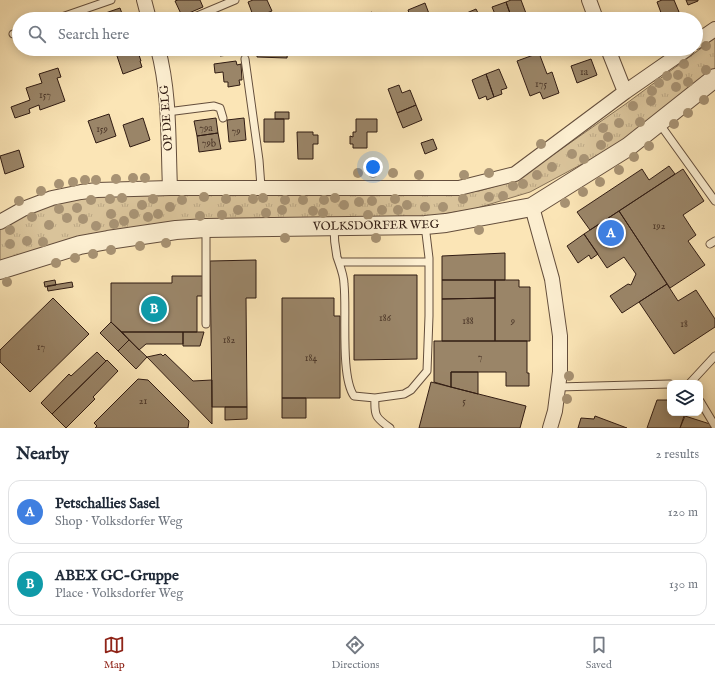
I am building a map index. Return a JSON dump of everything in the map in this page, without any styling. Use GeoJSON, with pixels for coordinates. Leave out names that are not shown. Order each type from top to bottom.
{"type":"FeatureCollection","features":[{"type":"Feature","properties":{"kind":"street"},"geometry":{"type":"LineString","coordinates":[[144,0],[147,12]]}},
{"type":"Feature","properties":{"kind":"street"},"geometry":{"type":"LineString","coordinates":[[589,0],[593,12]]}},
{"type":"Feature","properties":{"kind":"street"},"geometry":{"type":"LineString","coordinates":[[703,37],[715,29]]}},
{"type":"Feature","properties":{"kind":"street","name":"OP DE ELG"},"geometry":{"type":"LineString","coordinates":[[160,56],[167,112],[170,188]]}},
{"type":"Feature","properties":{"kind":"street"},"geometry":{"type":"LineString","coordinates":[[611,56],[625,92]]}},
{"type":"Feature","properties":{"kind":"street"},"geometry":{"type":"LineString","coordinates":[[0,222],[38,203],[66,194],[104,189],[261,187],[459,188],[515,174],[625,92],[677,56]]}},
{"type":"Feature","properties":{"kind":"street","name":"VOLKSDORFER WEG"},"geometry":{"type":"LineString","coordinates":[[0,270],[50,254],[108,240],[149,233],[206,228],[425,225],[446,223],[532,207],[628,147],[715,78]]}},
{"type":"Feature","properties":{"kind":"street"},"geometry":{"type":"LineString","coordinates":[[532,207],[552,279],[560,336],[560,372],[555,411],[550,428]]}},
{"type":"Feature","properties":{"kind":"lane"},"geometry":{"type":"LineString","coordinates":[[76,12],[111,0]]}},
{"type":"Feature","properties":{"kind":"lane"},"geometry":{"type":"LineString","coordinates":[[207,12],[235,0]]}},
{"type":"Feature","properties":{"kind":"lane"},"geometry":{"type":"LineString","coordinates":[[245,59],[259,160],[261,187]]}},
{"type":"Feature","properties":{"kind":"lane"},"geometry":{"type":"LineString","coordinates":[[167,112],[214,106],[220,108],[223,118]]}},
{"type":"Feature","properties":{"kind":"lane"},"geometry":{"type":"LineString","coordinates":[[658,123],[715,201]]}},
{"type":"Feature","properties":{"kind":"lane"},"geometry":{"type":"LineString","coordinates":[[334,226],[335,244],[344,282],[347,378],[349,387],[354,396],[375,398],[404,394],[411,390],[427,371],[429,262],[425,225]]}},
{"type":"Feature","properties":{"kind":"lane"},"geometry":{"type":"LineString","coordinates":[[206,228],[206,324]]}},
{"type":"Feature","properties":{"kind":"lane"},"geometry":{"type":"LineString","coordinates":[[339,262],[429,262]]}},
{"type":"Feature","properties":{"kind":"lane"},"geometry":{"type":"LineString","coordinates":[[693,380],[715,356]]}},
{"type":"Feature","properties":{"kind":"lane"},"geometry":{"type":"LineString","coordinates":[[558,387],[667,384]]}},
{"type":"Feature","properties":{"kind":"lane"},"geometry":{"type":"LineString","coordinates":[[375,398],[374,411],[378,419],[390,428]]}},
{"type":"Feature","properties":{"kind":"lane"},"geometry":{"type":"LineString","coordinates":[[703,406],[715,426]]}},
{"type":"Feature","properties":{"kind":"green space"},"geometry":{"type":"Polygon","coordinates":[[[715,38],[715,68],[623,142],[530,192],[474,209],[418,218],[206,220],[0,261],[0,227],[32,211],[86,196],[479,191],[517,180],[627,103],[691,56],[703,56],[703,47],[715,38]]]}},
{"type":"Feature","properties":{"kind":"building"},"geometry":{"type":"Polygon","coordinates":[[[200,0],[203,7],[191,12],[180,12],[175,1],[200,0]]]}},
{"type":"Feature","properties":{"kind":"building"},"geometry":{"type":"Polygon","coordinates":[[[253,0],[267,0],[272,11],[252,12],[248,2],[253,0]]]}},
{"type":"Feature","properties":{"kind":"building"},"geometry":{"type":"Polygon","coordinates":[[[511,0],[521,0],[526,12],[510,12],[506,2],[511,0]]]}},
{"type":"Feature","properties":{"kind":"building"},"geometry":{"type":"Polygon","coordinates":[[[662,0],[674,0],[679,12],[661,12],[657,2],[662,0]]]}},
{"type":"Feature","properties":{"kind":"building"},"geometry":{"type":"Polygon","coordinates":[[[686,0],[698,0],[698,1],[688,5],[686,0]]]}},
{"type":"Feature","properties":{"kind":"building"},"geometry":{"type":"Polygon","coordinates":[[[506,2],[510,12],[494,12],[492,7],[506,2]]]}},
{"type":"Feature","properties":{"kind":"building"},"geometry":{"type":"Polygon","coordinates":[[[425,3],[428,12],[409,12],[408,10],[425,3]]]}},
{"type":"Feature","properties":{"kind":"building"},"geometry":{"type":"Polygon","coordinates":[[[120,8],[121,12],[108,12],[120,8]]]}},
{"type":"Feature","properties":{"kind":"building"},"geometry":{"type":"Polygon","coordinates":[[[476,9],[478,12],[469,12],[476,9]]]}},
{"type":"Feature","properties":{"kind":"building"},"geometry":{"type":"Polygon","coordinates":[[[117,56],[139,56],[142,67],[123,74],[117,56]]]}},
{"type":"Feature","properties":{"kind":"building"},"geometry":{"type":"Polygon","coordinates":[[[257,56],[287,56],[287,58],[257,56]]]}},
{"type":"Feature","properties":{"kind":"building"},"geometry":{"type":"Polygon","coordinates":[[[531,56],[540,56],[547,74],[552,72],[559,93],[543,99],[540,92],[530,96],[517,61],[531,56]]]}},
{"type":"Feature","properties":{"kind":"building"},"geometry":{"type":"Polygon","coordinates":[[[591,59],[597,75],[577,83],[571,66],[591,59]]]}},
{"type":"Feature","properties":{"kind":"building"},"geometry":{"type":"Polygon","coordinates":[[[236,61],[237,65],[241,64],[242,80],[239,80],[240,85],[228,87],[228,82],[224,82],[223,72],[215,73],[214,64],[236,61]]]}},
{"type":"Feature","properties":{"kind":"building"},"geometry":{"type":"Polygon","coordinates":[[[58,68],[61,77],[57,78],[65,101],[40,110],[39,105],[29,109],[30,113],[15,118],[11,107],[30,100],[26,88],[42,83],[39,74],[58,68]]]}},
{"type":"Feature","properties":{"kind":"building"},"geometry":{"type":"Polygon","coordinates":[[[499,69],[507,88],[501,90],[502,94],[494,97],[486,74],[499,69]]]}},
{"type":"Feature","properties":{"kind":"building"},"geometry":{"type":"Polygon","coordinates":[[[486,74],[494,97],[487,100],[486,96],[479,99],[472,80],[486,74]]]}},
{"type":"Feature","properties":{"kind":"building"},"geometry":{"type":"Polygon","coordinates":[[[399,85],[402,93],[410,90],[416,105],[397,113],[388,89],[399,85]]]}},
{"type":"Feature","properties":{"kind":"building"},"geometry":{"type":"Polygon","coordinates":[[[416,105],[422,120],[403,128],[397,113],[416,105]]]}},
{"type":"Feature","properties":{"kind":"building"},"geometry":{"type":"Polygon","coordinates":[[[275,112],[289,112],[289,119],[275,119],[275,112]]]}},
{"type":"Feature","properties":{"kind":"building"},"geometry":{"type":"Polygon","coordinates":[[[109,114],[116,136],[96,143],[88,121],[109,114]]]}},
{"type":"Feature","properties":{"kind":"building"},"geometry":{"type":"Polygon","coordinates":[[[143,118],[150,140],[130,147],[123,125],[143,118]]]}},
{"type":"Feature","properties":{"kind":"building"},"geometry":{"type":"Polygon","coordinates":[[[216,118],[218,133],[197,136],[194,121],[216,118]]]}},
{"type":"Feature","properties":{"kind":"building"},"geometry":{"type":"Polygon","coordinates":[[[244,118],[246,140],[229,142],[227,120],[244,118]]]}},
{"type":"Feature","properties":{"kind":"building"},"geometry":{"type":"Polygon","coordinates":[[[264,119],[284,119],[284,142],[264,142],[264,119]]]}},
{"type":"Feature","properties":{"kind":"building"},"geometry":{"type":"Polygon","coordinates":[[[356,119],[377,119],[377,132],[367,132],[367,148],[353,148],[353,144],[350,144],[350,136],[353,137],[353,132],[356,132],[356,119]]]}},
{"type":"Feature","properties":{"kind":"building"},"geometry":{"type":"Polygon","coordinates":[[[297,132],[313,132],[313,135],[318,135],[318,144],[313,144],[313,159],[298,159],[297,132]]]}},
{"type":"Feature","properties":{"kind":"building"},"geometry":{"type":"Polygon","coordinates":[[[218,133],[221,149],[199,152],[197,136],[218,133]]]}},
{"type":"Feature","properties":{"kind":"building"},"geometry":{"type":"Polygon","coordinates":[[[433,139],[437,149],[425,154],[421,143],[433,139]]]}},
{"type":"Feature","properties":{"kind":"building"},"geometry":{"type":"Polygon","coordinates":[[[19,150],[24,167],[5,174],[0,156],[19,150]]]}},
{"type":"Feature","properties":{"kind":"building"},"geometry":{"type":"Polygon","coordinates":[[[669,166],[675,174],[590,230],[577,212],[642,169],[649,180],[669,166]]]}},
{"type":"Feature","properties":{"kind":"building"},"geometry":{"type":"Polygon","coordinates":[[[683,169],[704,201],[683,215],[696,235],[688,241],[705,265],[670,288],[619,211],[683,169]]]}},
{"type":"Feature","properties":{"kind":"building"},"geometry":{"type":"Polygon","coordinates":[[[619,211],[667,284],[622,313],[610,296],[628,284],[631,285],[636,274],[624,257],[607,268],[584,234],[619,211]]]}},
{"type":"Feature","properties":{"kind":"building"},"geometry":{"type":"Polygon","coordinates":[[[584,234],[598,254],[591,259],[589,255],[578,263],[567,246],[584,234]]]}},
{"type":"Feature","properties":{"kind":"building"},"geometry":{"type":"Polygon","coordinates":[[[505,253],[505,280],[442,280],[442,256],[505,253]]]}},
{"type":"Feature","properties":{"kind":"building"},"geometry":{"type":"Polygon","coordinates":[[[256,260],[256,298],[246,298],[247,407],[212,407],[210,261],[256,260]]]}},
{"type":"Feature","properties":{"kind":"building"},"geometry":{"type":"Polygon","coordinates":[[[354,275],[417,275],[417,359],[354,360],[354,275]]]}},
{"type":"Feature","properties":{"kind":"building"},"geometry":{"type":"Polygon","coordinates":[[[172,276],[203,276],[204,296],[197,296],[197,332],[122,332],[111,322],[111,283],[172,283],[172,276]]]}},
{"type":"Feature","properties":{"kind":"building"},"geometry":{"type":"Polygon","coordinates":[[[55,280],[56,285],[45,287],[44,282],[55,280]]]}},
{"type":"Feature","properties":{"kind":"building"},"geometry":{"type":"Polygon","coordinates":[[[442,280],[495,280],[495,298],[442,299],[442,280]]]}},
{"type":"Feature","properties":{"kind":"building"},"geometry":{"type":"Polygon","coordinates":[[[495,280],[519,280],[519,287],[530,287],[530,341],[495,341],[495,280]]]}},
{"type":"Feature","properties":{"kind":"building"},"geometry":{"type":"Polygon","coordinates":[[[72,282],[73,287],[48,291],[47,286],[72,282]]]}},
{"type":"Feature","properties":{"kind":"building"},"geometry":{"type":"Polygon","coordinates":[[[667,284],[678,301],[696,290],[715,319],[715,327],[674,354],[639,302],[667,284]]]}},
{"type":"Feature","properties":{"kind":"building"},"geometry":{"type":"Polygon","coordinates":[[[53,298],[89,334],[30,392],[0,362],[0,350],[53,298]]]}},
{"type":"Feature","properties":{"kind":"building"},"geometry":{"type":"Polygon","coordinates":[[[282,298],[334,298],[334,316],[340,316],[340,398],[282,398],[282,298]]]}},
{"type":"Feature","properties":{"kind":"building"},"geometry":{"type":"Polygon","coordinates":[[[495,298],[495,341],[442,341],[442,299],[495,298]]]}},
{"type":"Feature","properties":{"kind":"building"},"geometry":{"type":"Polygon","coordinates":[[[111,322],[129,340],[118,351],[100,333],[111,322]]]}},
{"type":"Feature","properties":{"kind":"building"},"geometry":{"type":"Polygon","coordinates":[[[122,332],[183,332],[183,344],[146,344],[139,350],[122,332]]]}},
{"type":"Feature","properties":{"kind":"building"},"geometry":{"type":"Polygon","coordinates":[[[183,332],[204,332],[200,346],[183,346],[183,332]]]}},
{"type":"Feature","properties":{"kind":"building"},"geometry":{"type":"Polygon","coordinates":[[[129,340],[147,357],[136,369],[118,351],[129,340]]]}},
{"type":"Feature","properties":{"kind":"building"},"geometry":{"type":"Polygon","coordinates":[[[434,341],[527,341],[527,373],[529,373],[529,386],[506,386],[506,372],[451,372],[451,387],[434,382],[434,341]]]}},
{"type":"Feature","properties":{"kind":"building"},"geometry":{"type":"Polygon","coordinates":[[[97,352],[106,361],[52,414],[41,403],[69,374],[71,376],[97,352]]]}},
{"type":"Feature","properties":{"kind":"building"},"geometry":{"type":"Polygon","coordinates":[[[161,354],[163,356],[165,354],[193,381],[212,380],[212,424],[147,357],[161,354]]]}},
{"type":"Feature","properties":{"kind":"building"},"geometry":{"type":"Polygon","coordinates":[[[107,360],[118,371],[93,397],[95,399],[66,428],[52,414],[107,360]]]}},
{"type":"Feature","properties":{"kind":"building"},"geometry":{"type":"Polygon","coordinates":[[[451,372],[478,372],[478,394],[451,387],[451,372]]]}},
{"type":"Feature","properties":{"kind":"building"},"geometry":{"type":"Polygon","coordinates":[[[138,379],[148,380],[189,421],[188,428],[95,428],[97,426],[94,423],[138,379]]]}},
{"type":"Feature","properties":{"kind":"building"},"geometry":{"type":"Polygon","coordinates":[[[431,382],[526,406],[520,428],[419,428],[431,382]]]}},
{"type":"Feature","properties":{"kind":"building"},"geometry":{"type":"Polygon","coordinates":[[[282,398],[306,398],[306,418],[282,418],[282,398]]]}},
{"type":"Feature","properties":{"kind":"building"},"geometry":{"type":"Polygon","coordinates":[[[657,400],[667,400],[667,416],[684,416],[680,428],[647,428],[657,400]]]}},
{"type":"Feature","properties":{"kind":"building"},"geometry":{"type":"Polygon","coordinates":[[[225,407],[247,407],[247,419],[225,420],[225,407]]]}},
{"type":"Feature","properties":{"kind":"building"},"geometry":{"type":"Polygon","coordinates":[[[595,416],[627,428],[578,428],[581,418],[594,419],[595,416]]]}},
{"type":"Feature","properties":{"kind":"building"},"geometry":{"type":"Polygon","coordinates":[[[685,416],[710,424],[711,428],[680,428],[685,416]]]}},
{"type":"Feature","properties":{"kind":"place","name":"Petschallies Sasel"},"geometry":{"type":"Point","coordinates":[611,233]}},
{"type":"Feature","properties":{"kind":"place","name":"ABEX GC-Gruppe"},"geometry":{"type":"Point","coordinates":[154,309]}}]}
